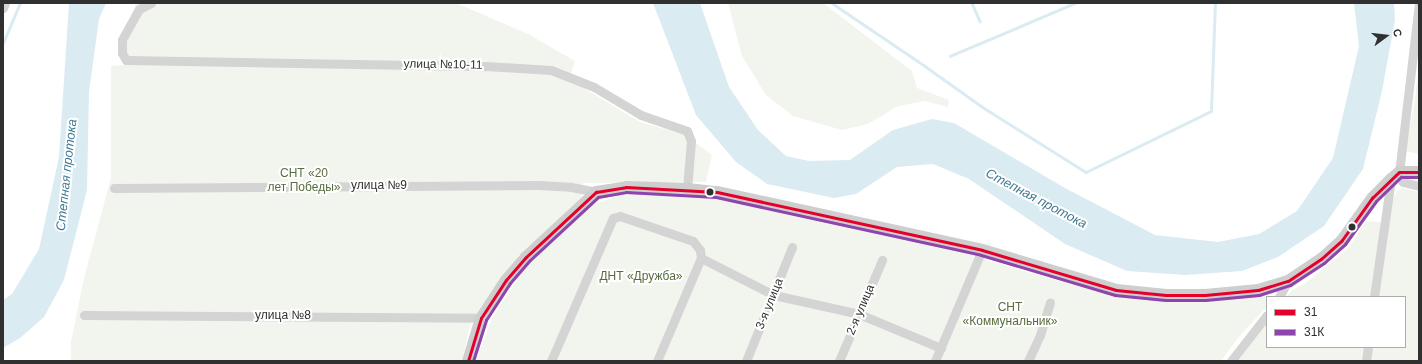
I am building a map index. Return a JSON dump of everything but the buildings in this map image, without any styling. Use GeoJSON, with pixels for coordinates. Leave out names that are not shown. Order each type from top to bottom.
{"type":"FeatureCollection","features":[{"type":"Feature","properties":{"kind":"street"},"geometry":{"type":"LineString","coordinates":[[3,8],[5,3]]}},
{"type":"Feature","properties":{"kind":"street","name":"улица №10-11"},"geometry":{"type":"LineString","coordinates":[[151,3],[139,9],[122,40],[122,53],[126,60],[486,66],[551,70],[594,87],[641,115],[687,131],[691,141],[687,189]]}},
{"type":"Feature","properties":{"kind":"street"},"geometry":{"type":"LineString","coordinates":[[1374,296],[1395,175],[1419,3]]}},
{"type":"Feature","properties":{"kind":"street"},"geometry":{"type":"LineString","coordinates":[[468,361],[482,318],[506,280],[526,257],[596,192],[626,187],[687,189],[717,192],[982,250],[1116,290],[1166,295],[1205,295],[1258,290],[1288,281],[1321,259],[1342,240],[1372,198],[1395,175],[1419,172]]}},
{"type":"Feature","properties":{"kind":"street"},"geometry":{"type":"LineString","coordinates":[[1395,175],[1403,182],[1419,186]]}},
{"type":"Feature","properties":{"kind":"street","name":"улица №9"},"geometry":{"type":"LineString","coordinates":[[114,188],[538,185],[571,186],[596,192]]}},
{"type":"Feature","properties":{"kind":"street"},"geometry":{"type":"LineString","coordinates":[[551,361],[613,218],[620,216],[693,241],[700,250],[701,258],[657,361]]}},
{"type":"Feature","properties":{"kind":"street","name":"3-я улица"},"geometry":{"type":"LineString","coordinates":[[746,361],[774,295],[792,247]]}},
{"type":"Feature","properties":{"kind":"street"},"geometry":{"type":"LineString","coordinates":[[936,361],[982,250]]}},
{"type":"Feature","properties":{"kind":"street"},"geometry":{"type":"LineString","coordinates":[[701,258],[774,295],[859,314],[941,348]]}},
{"type":"Feature","properties":{"kind":"street","name":"2-я улица"},"geometry":{"type":"LineString","coordinates":[[840,361],[882,260]]}},
{"type":"Feature","properties":{"kind":"street"},"geometry":{"type":"LineString","coordinates":[[1280,296],[1288,281]]}},
{"type":"Feature","properties":{"kind":"street"},"geometry":{"type":"LineString","coordinates":[[1028,361],[1040,335],[1050,304]]}},
{"type":"Feature","properties":{"kind":"street","name":"улица №8"},"geometry":{"type":"LineString","coordinates":[[84,315],[482,318]]}},
{"type":"Feature","properties":{"kind":"street"},"geometry":{"type":"LineString","coordinates":[[1230,361],[1266,316]]}},
{"type":"Feature","properties":{"kind":"street"},"geometry":{"type":"LineString","coordinates":[[1366,361],[1368,348]]}},
{"type":"Feature","properties":{"kind":"green space","name":"СНТ «20 лет Победы»"},"geometry":{"type":"Polygon","coordinates":[[[136,3],[456,3],[528,34],[575,61],[569,79],[640,122],[685,135],[712,155],[706,182],[583,183],[581,202],[492,292],[470,325],[462,361],[71,361],[71,342],[84,278],[111,178],[111,66],[125,65],[124,54],[136,3]]]}},
{"type":"Feature","properties":{"kind":"green space"},"geometry":{"type":"Polygon","coordinates":[[[728,3],[823,3],[912,71],[917,88],[949,100],[948,107],[925,101],[898,106],[868,124],[842,130],[793,116],[766,95],[742,56],[728,3]]]}},
{"type":"Feature","properties":{"kind":"green space"},"geometry":{"type":"Polygon","coordinates":[[[1419,62],[1419,154],[1405,151],[1415,100],[1419,62]]]}},
{"type":"Feature","properties":{"kind":"green space"},"geometry":{"type":"Polygon","coordinates":[[[1402,188],[1419,192],[1419,361],[1234,361],[1266,322],[1266,348],[1406,348],[1406,296],[1287,296],[1292,290],[1306,283],[1349,247],[1366,221],[1387,223],[1390,203],[1397,191],[1402,188]]]}},
{"type":"Feature","properties":{"kind":"green space","name":"ДНТ «Дружба»"},"geometry":{"type":"Polygon","coordinates":[[[626,193],[718,198],[975,256],[931,361],[476,361],[491,320],[530,259],[592,205],[626,193]]]}},
{"type":"Feature","properties":{"kind":"green space","name":"СНТ «Коммунальник»"},"geometry":{"type":"Polygon","coordinates":[[[982,259],[1116,297],[1200,301],[1266,296],[1266,307],[1238,338],[1221,361],[940,361],[982,259]]]}},
{"type":"Feature","properties":{"kind":"water","name":"Степная протока"},"geometry":{"type":"Polygon","coordinates":[[[69,3],[106,3],[99,19],[89,92],[87,190],[64,280],[44,317],[20,338],[3,348],[3,300],[12,294],[39,249],[59,157],[69,3]]]}},
{"type":"Feature","properties":{"kind":"water","name":"Степная протока"},"geometry":{"type":"Polygon","coordinates":[[[653,3],[700,3],[729,87],[758,130],[786,156],[809,161],[850,160],[893,130],[932,119],[954,123],[1065,188],[1155,235],[1218,242],[1259,234],[1297,211],[1333,158],[1359,46],[1354,3],[1394,3],[1395,20],[1382,91],[1363,169],[1324,226],[1278,257],[1242,271],[1185,275],[1127,271],[1065,244],[969,179],[933,164],[897,167],[856,194],[834,198],[767,184],[736,162],[696,115],[653,3]]]}},
{"type":"Feature","properties":{"kind":"waterway"},"geometry":{"type":"LineString","coordinates":[[3,43],[20,3]]}},
{"type":"Feature","properties":{"kind":"waterway"},"geometry":{"type":"LineString","coordinates":[[832,3],[981,106],[1086,172],[1211,111],[1215,3]]}},
{"type":"Feature","properties":{"kind":"waterway"},"geometry":{"type":"LineString","coordinates":[[972,3],[980,21]]}},
{"type":"Feature","properties":{"kind":"waterway"},"geometry":{"type":"LineString","coordinates":[[950,56],[1075,3]]}},
{"type":"Feature","properties":{"kind":"transit line","name":"31"},"geometry":{"type":"LineString","coordinates":[[468,361],[481,318],[506,280],[526,257],[596,192],[626,187],[717,192],[982,250],[1116,290],[1166,295],[1205,295],[1258,290],[1288,281],[1321,259],[1342,240],[1372,198],[1399,172],[1419,172]]}},
{"type":"Feature","properties":{"kind":"transit line","name":"31К"},"geometry":{"type":"LineString","coordinates":[[473,361],[486,320],[510,283],[530,260],[598,197],[626,192],[716,197],[981,255],[1115,295],[1166,300],[1205,300],[1259,295],[1290,285],[1324,263],[1345,244],[1376,201],[1401,177],[1419,177]]}}]}
